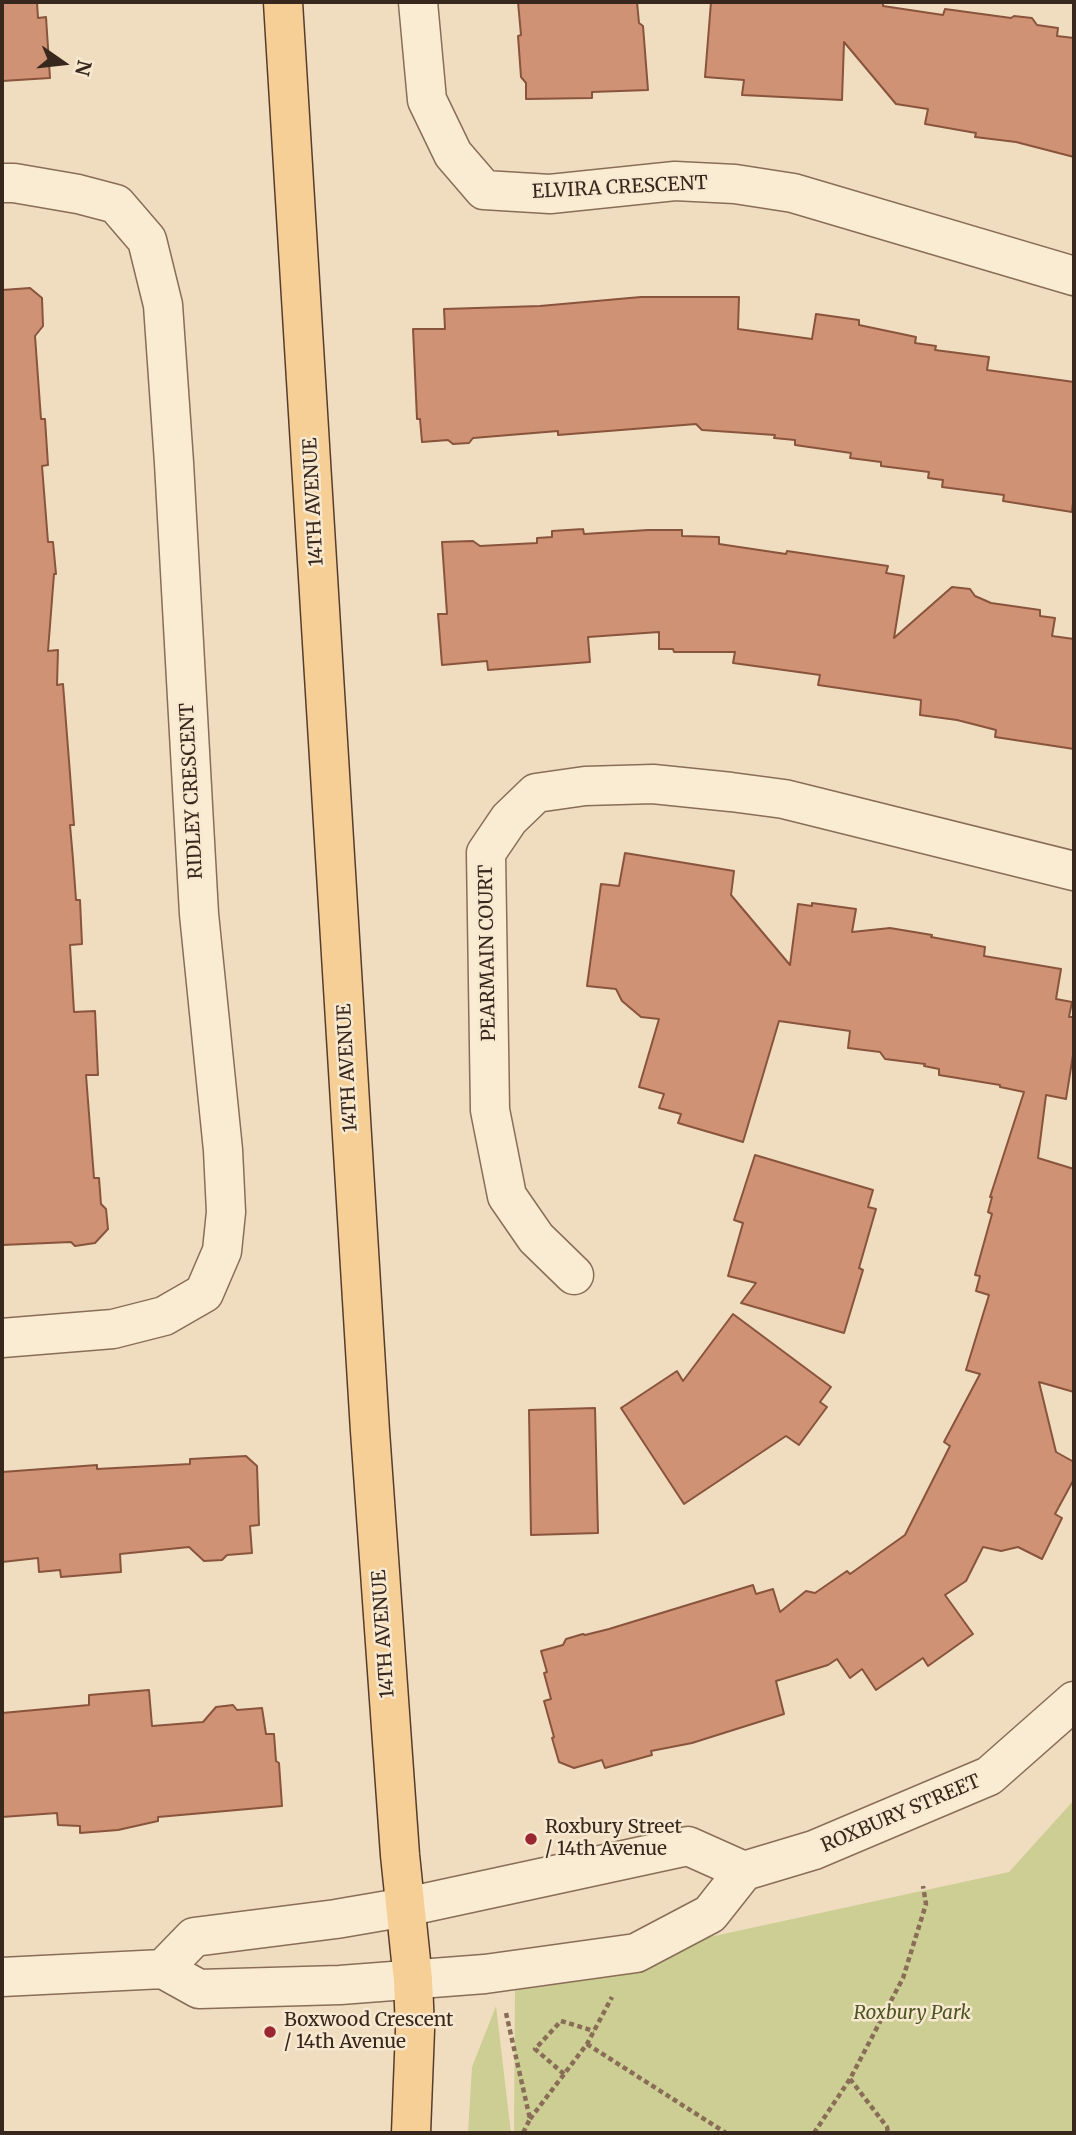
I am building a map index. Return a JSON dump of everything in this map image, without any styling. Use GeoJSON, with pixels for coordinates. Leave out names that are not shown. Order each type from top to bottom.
{"type":"FeatureCollection","features":[{"type":"Feature","properties":{"kind":"main road","name":"14TH AVENUE"},"geometry":{"type":"LineString","coordinates":[[283,2],[370,1431],[399,1842],[413,1980],[415,2030],[411,2133]]}},
{"type":"Feature","properties":{"kind":"street","name":"ELVIRA CRESCENT"},"geometry":{"type":"LineString","coordinates":[[418,2],[427,100],[453,155],[484,190],[550,194],[675,181],[735,184],[793,193],[1074,276]]}},
{"type":"Feature","properties":{"kind":"street","name":"RIDLEY CRESCENT"},"geometry":{"type":"LineString","coordinates":[[2,183],[78,194],[116,204],[147,240],[163,304],[199,914],[223,1150],[226,1212],[222,1251],[204,1293],[164,1316],[113,1329],[2,1338]]}},
{"type":"Feature","properties":{"kind":"street","name":"PEARMAIN COURT"},"geometry":{"type":"LineString","coordinates":[[574,1275],[536,1238],[507,1196],[490,1110],[486,853],[509,819],[536,793],[585,786],[653,784],[784,799],[1074,871]]}},
{"type":"Feature","properties":{"kind":"street","name":"ROXBURY STREET"},"geometry":{"type":"LineString","coordinates":[[744,1871],[814,1850],[989,1776],[1074,1701]]}},
{"type":"Feature","properties":{"kind":"street"},"geometry":{"type":"LineString","coordinates":[[2,1977],[163,1969],[199,1989],[340,1985],[485,1974],[636,1953],[710,1914],[744,1871],[688,1846],[407,1907],[194,1937],[163,1969]]}},
{"type":"Feature","properties":{"kind":"path"},"geometry":{"type":"LineString","coordinates":[[814,2133],[850,2079],[903,1978],[926,1904],[923,1886]]}},
{"type":"Feature","properties":{"kind":"path"},"geometry":{"type":"LineString","coordinates":[[523,2133],[530,2119],[587,2044],[636,1953]]}},
{"type":"Feature","properties":{"kind":"path"},"geometry":{"type":"LineString","coordinates":[[506,2012],[530,2119]]}},
{"type":"Feature","properties":{"kind":"path"},"geometry":{"type":"LineString","coordinates":[[564,2074],[535,2049],[561,2021],[594,2031]]}},
{"type":"Feature","properties":{"kind":"path"},"geometry":{"type":"LineString","coordinates":[[587,2044],[726,2133]]}},
{"type":"Feature","properties":{"kind":"path"},"geometry":{"type":"LineString","coordinates":[[850,2079],[887,2127],[888,2133]]}},
{"type":"Feature","properties":{"kind":"green space","name":"Roxbury Park"},"geometry":{"type":"Polygon","coordinates":[[[1074,1800],[1074,2133],[514,2133],[515,1984],[636,1953],[1009,1872],[1074,1800]]]}},
{"type":"Feature","properties":{"kind":"green space"},"geometry":{"type":"Polygon","coordinates":[[[496,2006],[511,2133],[468,2133],[472,2067],[496,2006]]]}},
{"type":"Feature","properties":{"kind":"building"},"geometry":{"type":"Polygon","coordinates":[[[2,2],[37,2],[38,18],[46,17],[50,78],[2,81],[2,2]]]}},
{"type":"Feature","properties":{"kind":"building"},"geometry":{"type":"Polygon","coordinates":[[[518,2],[637,2],[639,23],[643,26],[648,90],[592,92],[592,98],[526,99],[526,83],[521,77],[518,2]]]}},
{"type":"Feature","properties":{"kind":"building"},"geometry":{"type":"Polygon","coordinates":[[[711,2],[883,2],[883,6],[943,15],[945,9],[1011,18],[1032,18],[1037,25],[1058,28],[1057,36],[1074,38],[1074,157],[1016,142],[975,137],[976,133],[925,124],[928,109],[896,104],[844,42],[842,100],[742,95],[744,80],[705,77],[711,2]]]}},
{"type":"Feature","properties":{"kind":"building"},"geometry":{"type":"Polygon","coordinates":[[[30,288],[42,298],[43,326],[35,336],[41,419],[45,419],[48,465],[42,466],[48,542],[53,542],[56,574],[48,651],[58,650],[57,685],[63,684],[74,825],[70,825],[76,900],[80,900],[82,944],[70,945],[74,1012],[95,1011],[98,1075],[86,1075],[94,1178],[99,1178],[101,1204],[106,1209],[108,1229],[95,1243],[75,1246],[71,1242],[2,1245],[2,290],[30,288]]]}},
{"type":"Feature","properties":{"kind":"building"},"geometry":{"type":"Polygon","coordinates":[[[641,297],[739,297],[738,329],[812,339],[816,314],[859,320],[859,325],[916,337],[915,343],[936,346],[935,350],[989,357],[987,370],[1074,382],[1072,512],[1003,501],[1004,495],[942,487],[943,480],[928,478],[929,472],[881,466],[881,462],[850,458],[851,453],[795,445],[795,440],[774,438],[775,435],[702,430],[696,424],[558,435],[558,431],[473,438],[469,443],[453,444],[448,440],[422,442],[420,419],[417,419],[413,329],[445,329],[444,309],[540,306],[641,297]]]}},
{"type":"Feature","properties":{"kind":"building"},"geometry":{"type":"Polygon","coordinates":[[[583,529],[584,534],[682,530],[682,536],[719,537],[719,544],[888,566],[886,573],[904,576],[894,638],[952,587],[970,589],[975,596],[991,603],[1040,610],[1040,616],[1055,618],[1052,636],[1074,639],[1074,749],[995,737],[996,730],[957,720],[920,715],[921,700],[818,685],[820,675],[733,663],[735,652],[674,652],[673,649],[659,649],[659,632],[588,637],[590,662],[488,670],[487,661],[442,665],[438,614],[447,614],[442,542],[473,541],[480,546],[537,543],[537,538],[552,537],[552,531],[583,529]]]}},
{"type":"Feature","properties":{"kind":"building"},"geometry":{"type":"Polygon","coordinates":[[[625,853],[734,871],[731,895],[790,965],[798,904],[812,906],[812,903],[856,909],[852,932],[890,928],[932,935],[931,937],[985,947],[984,956],[1061,969],[1056,999],[1072,1002],[1069,1017],[1074,1017],[1074,1049],[1066,1099],[1046,1095],[1038,1158],[1074,1169],[1074,1392],[1039,1382],[1056,1452],[1074,1462],[1074,1479],[1055,1514],[1062,1518],[1042,1559],[1018,1547],[1001,1551],[983,1547],[966,1581],[945,1595],[973,1634],[928,1666],[923,1658],[876,1690],[862,1669],[850,1678],[837,1659],[828,1665],[776,1681],[784,1714],[692,1743],[651,1751],[652,1755],[605,1768],[602,1760],[574,1768],[559,1762],[552,1738],[554,1737],[544,1701],[551,1699],[541,1651],[563,1645],[566,1639],[609,1629],[753,1585],[756,1594],[773,1589],[780,1612],[806,1591],[815,1593],[847,1571],[850,1574],[905,1535],[950,1446],[944,1442],[980,1374],[966,1370],[989,1295],[976,1291],[980,1276],[975,1275],[992,1214],[988,1212],[990,1197],[1024,1092],[1000,1085],[939,1075],[939,1069],[924,1066],[925,1064],[885,1059],[880,1052],[848,1048],[850,1031],[779,1021],[743,1142],[678,1123],[681,1114],[659,1108],[664,1094],[639,1087],[659,1019],[641,1017],[622,1001],[616,989],[587,986],[601,884],[619,886],[625,853]]]}},
{"type":"Feature","properties":{"kind":"building"},"geometry":{"type":"Polygon","coordinates":[[[755,1155],[873,1190],[868,1207],[876,1209],[859,1268],[863,1270],[844,1333],[741,1303],[756,1283],[728,1276],[743,1223],[734,1220],[755,1155]]]}},
{"type":"Feature","properties":{"kind":"building"},"geometry":{"type":"Polygon","coordinates":[[[733,1314],[831,1387],[820,1402],[827,1407],[799,1445],[786,1436],[684,1504],[621,1408],[677,1371],[683,1381],[733,1314]]]}},
{"type":"Feature","properties":{"kind":"building"},"geometry":{"type":"Polygon","coordinates":[[[595,1408],[598,1533],[531,1535],[529,1410],[595,1408]]]}},
{"type":"Feature","properties":{"kind":"building"},"geometry":{"type":"Polygon","coordinates":[[[246,1456],[257,1466],[259,1525],[250,1526],[252,1553],[227,1555],[222,1560],[204,1561],[189,1547],[120,1554],[121,1572],[61,1577],[60,1570],[39,1572],[38,1558],[2,1562],[2,1472],[97,1465],[97,1469],[190,1464],[190,1459],[246,1456]]]}},
{"type":"Feature","properties":{"kind":"building"},"geometry":{"type":"Polygon","coordinates":[[[149,1690],[152,1726],[203,1722],[216,1707],[233,1705],[237,1710],[262,1708],[266,1734],[274,1734],[282,1806],[158,1817],[158,1821],[118,1830],[80,1833],[80,1826],[58,1825],[57,1813],[2,1817],[2,1713],[89,1705],[89,1695],[149,1690]]]}},
{"type":"Feature","properties":{"kind":"place","name":"Roxbury Street / 14th Avenue"},"geometry":{"type":"Point","coordinates":[531,1839]}},
{"type":"Feature","properties":{"kind":"place","name":"Boxwood Crescent / 14th Avenue"},"geometry":{"type":"Point","coordinates":[270,2032]}}]}
